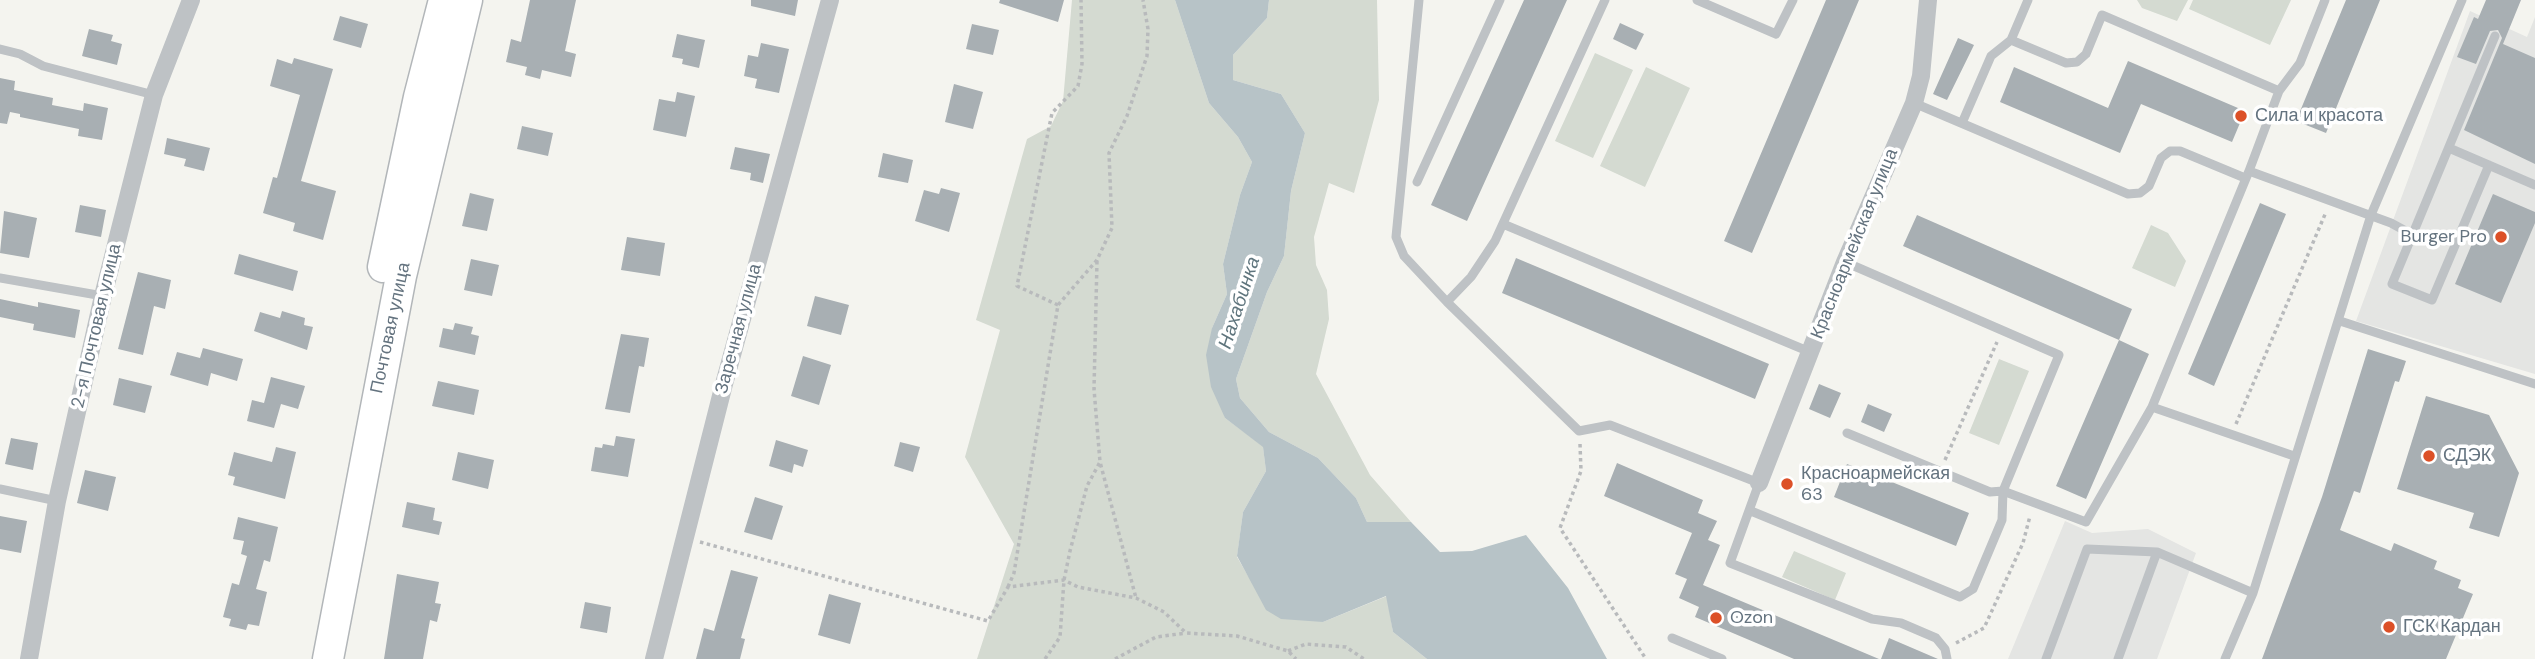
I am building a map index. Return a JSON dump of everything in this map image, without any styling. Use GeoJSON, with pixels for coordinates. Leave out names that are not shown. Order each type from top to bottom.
{"type":"FeatureCollection","features":[{"type":"Feature","properties":{"kind":"main road","name":"Почтовая улица"},"geometry":{"type":"LineString","coordinates":[[308,659],[383,268],[419,97],[444,0]]}},
{"type":"Feature","properties":{"kind":"main road","name":"Почтовая улица"},"geometry":{"type":"LineString","coordinates":[[328,659],[401,276],[467,0]]}},
{"type":"Feature","properties":{"kind":"street","name":"2-я Почтовая улица"},"geometry":{"type":"LineString","coordinates":[[29,659],[57,501],[103,296],[154,95],[191,0]]}},
{"type":"Feature","properties":{"kind":"street","name":"Заречная улица"},"geometry":{"type":"LineString","coordinates":[[654,659],[724,384],[830,0]]}},
{"type":"Feature","properties":{"kind":"street","name":"Красноармейская улица"},"geometry":{"type":"LineString","coordinates":[[1759,483],[1846,262],[1914,103],[1921,76],[1928,0]]}},
{"type":"Feature","properties":{"kind":"lane"},"geometry":{"type":"LineString","coordinates":[[1419,0],[1396,237],[1404,256],[1447,302],[1579,431],[1610,425],[1759,483],[1730,563],[1872,619],[1901,623],[1936,638],[1946,654]]}},
{"type":"Feature","properties":{"kind":"lane"},"geometry":{"type":"LineString","coordinates":[[1417,182],[1500,0]]}},
{"type":"Feature","properties":{"kind":"lane"},"geometry":{"type":"LineString","coordinates":[[1447,302],[1471,277],[1503,224],[1605,0]]}},
{"type":"Feature","properties":{"kind":"lane"},"geometry":{"type":"LineString","coordinates":[[1696,0],[1776,34],[1793,0]]}},
{"type":"Feature","properties":{"kind":"lane"},"geometry":{"type":"LineString","coordinates":[[1962,123],[1991,56],[2011,40],[2028,0]]}},
{"type":"Feature","properties":{"kind":"lane"},"geometry":{"type":"LineString","coordinates":[[1847,433],[1990,492],[2003,491],[2086,522],[2152,407],[2279,91],[2300,63],[2325,0]]}},
{"type":"Feature","properties":{"kind":"lane"},"geometry":{"type":"LineString","coordinates":[[2225,659],[2253,593],[2371,215],[2462,0]]}},
{"type":"Feature","properties":{"kind":"lane"},"geometry":{"type":"LineString","coordinates":[[2011,40],[2066,63],[2077,62],[2086,54],[2102,15],[2279,91]]}},
{"type":"Feature","properties":{"kind":"lane"},"geometry":{"type":"LineString","coordinates":[[2489,165],[2432,300],[2392,284],[2495,36]]}},
{"type":"Feature","properties":{"kind":"lane"},"geometry":{"type":"LineString","coordinates":[[0,49],[20,54],[43,66],[154,95]]}},
{"type":"Feature","properties":{"kind":"lane"},"geometry":{"type":"LineString","coordinates":[[1914,103],[2129,194],[2140,194],[2149,186],[2161,159],[2170,151],[2180,151],[2331,200],[2413,234]]}},
{"type":"Feature","properties":{"kind":"lane"},"geometry":{"type":"LineString","coordinates":[[2449,148],[2535,185]]}},
{"type":"Feature","properties":{"kind":"lane"},"geometry":{"type":"LineString","coordinates":[[1503,224],[1810,352]]}},
{"type":"Feature","properties":{"kind":"lane"},"geometry":{"type":"LineString","coordinates":[[1751,511],[1960,597],[1973,589],[2002,520],[2003,491],[2059,355],[1846,262]]}},
{"type":"Feature","properties":{"kind":"lane"},"geometry":{"type":"LineString","coordinates":[[0,278],[103,296]]}},
{"type":"Feature","properties":{"kind":"lane"},"geometry":{"type":"LineString","coordinates":[[2340,321],[2535,384]]}},
{"type":"Feature","properties":{"kind":"lane"},"geometry":{"type":"LineString","coordinates":[[2152,407],[2294,456]]}},
{"type":"Feature","properties":{"kind":"lane"},"geometry":{"type":"LineString","coordinates":[[0,489],[57,501]]}},
{"type":"Feature","properties":{"kind":"lane"},"geometry":{"type":"LineString","coordinates":[[2046,659],[2087,550],[2157,552],[2253,593]]}},
{"type":"Feature","properties":{"kind":"lane"},"geometry":{"type":"LineString","coordinates":[[2118,659],[2157,552]]}},
{"type":"Feature","properties":{"kind":"lane"},"geometry":{"type":"LineString","coordinates":[[1672,638],[1722,659]]}},
{"type":"Feature","properties":{"kind":"path"},"geometry":{"type":"LineString","coordinates":[[1058,305],[1017,286],[1052,113],[1078,86],[1082,64],[1081,0]]}},
{"type":"Feature","properties":{"kind":"path"},"geometry":{"type":"LineString","coordinates":[[686,538],[988,621],[1014,573],[1058,305],[1097,260],[1112,228],[1109,153],[1127,116],[1147,56],[1148,29],[1143,0]]}},
{"type":"Feature","properties":{"kind":"path"},"geometry":{"type":"LineString","coordinates":[[2231,434],[2331,200]]}},
{"type":"Feature","properties":{"kind":"path"},"geometry":{"type":"LineString","coordinates":[[1097,260],[1094,389],[1100,462],[1136,598]]}},
{"type":"Feature","properties":{"kind":"path"},"geometry":{"type":"LineString","coordinates":[[1940,471],[2002,330]]}},
{"type":"Feature","properties":{"kind":"path"},"geometry":{"type":"LineString","coordinates":[[1579,431],[1581,471],[1560,528],[1646,659]]}},
{"type":"Feature","properties":{"kind":"path"},"geometry":{"type":"LineString","coordinates":[[1045,659],[1060,637],[1064,580],[1087,485],[1100,462]]}},
{"type":"Feature","properties":{"kind":"path"},"geometry":{"type":"LineString","coordinates":[[1946,654],[1983,628],[2023,542],[2034,502]]}},
{"type":"Feature","properties":{"kind":"path"},"geometry":{"type":"LineString","coordinates":[[1008,587],[1064,580],[1078,587],[1136,598],[1164,612],[1186,633]]}},
{"type":"Feature","properties":{"kind":"path"},"geometry":{"type":"LineString","coordinates":[[1115,659],[1156,637],[1186,633],[1237,636],[1288,651],[1296,659]]}},
{"type":"Feature","properties":{"kind":"path"},"geometry":{"type":"LineString","coordinates":[[1288,651],[1306,644],[1346,647],[1364,659]]}},
{"type":"Feature","properties":{"kind":"shaded area"},"geometry":{"type":"Polygon","coordinates":[[[1072,0],[1175,0],[1209,103],[1238,137],[1252,162],[1240,195],[1223,264],[1227,294],[1212,328],[1225,418],[1263,446],[1266,471],[1243,512],[1237,557],[1248,576],[1323,622],[1387,596],[1393,632],[1427,659],[977,659],[1014,544],[965,457],[1000,330],[976,320],[1027,139],[1051,126],[1063,101],[1072,0]]]}},
{"type":"Feature","properties":{"kind":"shaded area"},"geometry":{"type":"Polygon","coordinates":[[[1269,0],[1377,0],[1379,100],[1354,193],[1329,183],[1314,237],[1316,265],[1327,290],[1329,319],[1316,374],[1370,475],[1411,522],[1367,522],[1356,498],[1318,458],[1269,432],[1240,398],[1236,379],[1267,292],[1284,256],[1291,191],[1305,133],[1281,94],[1233,80],[1233,55],[1267,18],[1269,0]]]}},
{"type":"Feature","properties":{"kind":"shaded area"},"geometry":{"type":"Polygon","coordinates":[[[2137,0],[2188,0],[2177,21],[2142,8],[2137,0]]]}},
{"type":"Feature","properties":{"kind":"shaded area"},"geometry":{"type":"Polygon","coordinates":[[[2193,0],[2291,0],[2270,45],[2189,9],[2193,0]]]}},
{"type":"Feature","properties":{"kind":"shaded area"},"geometry":{"type":"Polygon","coordinates":[[[2470,11],[2527,37],[2535,17],[2535,374],[2356,321],[2470,11]]]}},
{"type":"Feature","properties":{"kind":"shaded area"},"geometry":{"type":"Polygon","coordinates":[[[1595,53],[1633,70],[1593,158],[1555,141],[1595,53]]]}},
{"type":"Feature","properties":{"kind":"shaded area"},"geometry":{"type":"Polygon","coordinates":[[[1646,67],[1690,88],[1645,187],[1600,166],[1646,67]]]}},
{"type":"Feature","properties":{"kind":"shaded area"},"geometry":{"type":"Polygon","coordinates":[[[2151,225],[2168,233],[2186,261],[2175,287],[2132,268],[2151,225]]]}},
{"type":"Feature","properties":{"kind":"shaded area"},"geometry":{"type":"Polygon","coordinates":[[[1999,359],[2029,371],[1999,445],[1969,433],[1999,359]]]}},
{"type":"Feature","properties":{"kind":"shaded area"},"geometry":{"type":"Polygon","coordinates":[[[2065,521],[2092,533],[2148,529],[2196,553],[2157,659],[2008,659],[2065,521]]]}},
{"type":"Feature","properties":{"kind":"shaded area"},"geometry":{"type":"Polygon","coordinates":[[[1794,551],[1846,573],[1835,600],[1782,577],[1794,551]]]}},
{"type":"Feature","properties":{"kind":"water","name":"Нахабинка"},"geometry":{"type":"Polygon","coordinates":[[[1175,0],[1269,0],[1267,18],[1233,55],[1233,80],[1281,94],[1305,133],[1291,191],[1284,256],[1267,292],[1236,379],[1240,398],[1269,432],[1318,458],[1356,498],[1367,522],[1411,522],[1440,552],[1472,551],[1526,535],[1568,588],[1607,659],[1427,659],[1393,632],[1386,596],[1323,622],[1281,619],[1266,610],[1237,556],[1243,512],[1266,471],[1263,447],[1225,418],[1211,387],[1206,355],[1212,328],[1227,294],[1223,264],[1240,195],[1252,162],[1238,137],[1209,103],[1175,0]]]}},
{"type":"Feature","properties":{"kind":"building"},"geometry":{"type":"Polygon","coordinates":[[[530,0],[576,0],[565,51],[576,54],[571,77],[542,70],[540,79],[525,75],[527,67],[506,62],[511,39],[521,42],[530,0]]]}},
{"type":"Feature","properties":{"kind":"building"},"geometry":{"type":"Polygon","coordinates":[[[751,0],[798,0],[795,16],[751,6],[751,0]]]}},
{"type":"Feature","properties":{"kind":"building"},"geometry":{"type":"Polygon","coordinates":[[[1000,0],[1064,0],[1058,22],[999,3],[1000,0]]]}},
{"type":"Feature","properties":{"kind":"building"},"geometry":{"type":"Polygon","coordinates":[[[1524,0],[1567,0],[1467,221],[1431,205],[1524,0]]]}},
{"type":"Feature","properties":{"kind":"building"},"geometry":{"type":"Polygon","coordinates":[[[1826,0],[1859,0],[1752,253],[1724,241],[1826,0]]]}},
{"type":"Feature","properties":{"kind":"building"},"geometry":{"type":"Polygon","coordinates":[[[2346,0],[2380,0],[2326,133],[2296,121],[2346,0]]]}},
{"type":"Feature","properties":{"kind":"building"},"geometry":{"type":"Polygon","coordinates":[[[2486,0],[2521,0],[2503,44],[2535,58],[2535,164],[2464,130],[2502,38],[2498,30],[2490,31],[2476,64],[2457,57],[2474,17],[2478,19],[2486,0]]]}},
{"type":"Feature","properties":{"kind":"building"},"geometry":{"type":"Polygon","coordinates":[[[340,16],[368,24],[361,48],[333,40],[340,16]]]}},
{"type":"Feature","properties":{"kind":"building"},"geometry":{"type":"Polygon","coordinates":[[[1620,23],[1644,34],[1636,50],[1613,39],[1620,23]]]}},
{"type":"Feature","properties":{"kind":"building"},"geometry":{"type":"Polygon","coordinates":[[[972,24],[999,30],[993,55],[966,49],[972,24]]]}},
{"type":"Feature","properties":{"kind":"building"},"geometry":{"type":"Polygon","coordinates":[[[89,29],[113,35],[111,41],[122,44],[117,65],[82,56],[89,29]]]}},
{"type":"Feature","properties":{"kind":"building"},"geometry":{"type":"Polygon","coordinates":[[[677,34],[705,40],[699,68],[682,64],[683,59],[672,57],[677,34]]]}},
{"type":"Feature","properties":{"kind":"building"},"geometry":{"type":"Polygon","coordinates":[[[1958,38],[1974,45],[1947,100],[1933,94],[1958,38]]]}},
{"type":"Feature","properties":{"kind":"building"},"geometry":{"type":"Polygon","coordinates":[[[761,43],[789,49],[779,93],[755,88],[757,79],[744,76],[748,55],[758,57],[761,43]]]}},
{"type":"Feature","properties":{"kind":"building"},"geometry":{"type":"Polygon","coordinates":[[[294,58],[333,69],[301,181],[336,191],[323,240],[293,231],[295,223],[263,213],[273,177],[277,178],[300,95],[270,86],[277,59],[292,64],[294,58]]]}},
{"type":"Feature","properties":{"kind":"building"},"geometry":{"type":"Polygon","coordinates":[[[2128,61],[2245,111],[2232,142],[2141,104],[2120,153],[2000,102],[2014,67],[2108,108],[2128,61]]]}},
{"type":"Feature","properties":{"kind":"building"},"geometry":{"type":"Polygon","coordinates":[[[0,78],[15,81],[14,90],[53,98],[52,105],[83,111],[84,103],[108,108],[102,140],[78,136],[79,129],[20,117],[20,114],[10,112],[7,124],[0,123],[0,78]]]}},
{"type":"Feature","properties":{"kind":"building"},"geometry":{"type":"Polygon","coordinates":[[[954,84],[983,92],[973,129],[945,122],[954,84]]]}},
{"type":"Feature","properties":{"kind":"building"},"geometry":{"type":"Polygon","coordinates":[[[677,92],[695,96],[686,137],[653,130],[659,99],[675,102],[677,92]]]}},
{"type":"Feature","properties":{"kind":"building"},"geometry":{"type":"Polygon","coordinates":[[[522,126],[553,133],[548,156],[517,149],[522,126]]]}},
{"type":"Feature","properties":{"kind":"building"},"geometry":{"type":"Polygon","coordinates":[[[167,138],[210,148],[204,171],[184,166],[186,159],[164,154],[167,138]]]}},
{"type":"Feature","properties":{"kind":"building"},"geometry":{"type":"Polygon","coordinates":[[[735,147],[770,154],[763,183],[750,180],[751,173],[730,169],[735,147]]]}},
{"type":"Feature","properties":{"kind":"building"},"geometry":{"type":"Polygon","coordinates":[[[883,153],[913,160],[908,183],[878,177],[883,153]]]}},
{"type":"Feature","properties":{"kind":"building"},"geometry":{"type":"Polygon","coordinates":[[[941,188],[960,193],[949,232],[915,221],[924,190],[939,194],[941,188]]]}},
{"type":"Feature","properties":{"kind":"building"},"geometry":{"type":"Polygon","coordinates":[[[470,193],[494,199],[487,231],[462,226],[470,193]]]}},
{"type":"Feature","properties":{"kind":"building"},"geometry":{"type":"Polygon","coordinates":[[[2493,194],[2535,212],[2535,223],[2501,303],[2455,284],[2493,194]]]}},
{"type":"Feature","properties":{"kind":"building"},"geometry":{"type":"Polygon","coordinates":[[[2260,203],[2286,214],[2214,386],[2188,374],[2260,203]]]}},
{"type":"Feature","properties":{"kind":"building"},"geometry":{"type":"Polygon","coordinates":[[[80,205],[106,210],[101,237],[75,232],[80,205]]]}},
{"type":"Feature","properties":{"kind":"building"},"geometry":{"type":"Polygon","coordinates":[[[4,211],[37,218],[29,258],[0,253],[4,211]]]}},
{"type":"Feature","properties":{"kind":"building"},"geometry":{"type":"Polygon","coordinates":[[[1917,215],[2132,309],[2119,340],[1903,246],[1917,215]]]}},
{"type":"Feature","properties":{"kind":"building"},"geometry":{"type":"Polygon","coordinates":[[[627,237],[665,243],[660,276],[621,270],[627,237]]]}},
{"type":"Feature","properties":{"kind":"building"},"geometry":{"type":"Polygon","coordinates":[[[239,254],[298,271],[293,291],[234,274],[239,254]]]}},
{"type":"Feature","properties":{"kind":"building"},"geometry":{"type":"Polygon","coordinates":[[[1516,258],[1769,364],[1755,399],[1502,293],[1516,258]]]}},
{"type":"Feature","properties":{"kind":"building"},"geometry":{"type":"Polygon","coordinates":[[[471,259],[499,265],[492,296],[464,290],[471,259]]]}},
{"type":"Feature","properties":{"kind":"building"},"geometry":{"type":"Polygon","coordinates":[[[138,272],[171,280],[165,309],[154,306],[143,355],[118,349],[138,272]]]}},
{"type":"Feature","properties":{"kind":"building"},"geometry":{"type":"Polygon","coordinates":[[[815,296],[849,305],[841,335],[807,326],[815,296]]]}},
{"type":"Feature","properties":{"kind":"building"},"geometry":{"type":"Polygon","coordinates":[[[0,299],[38,307],[38,302],[80,310],[75,338],[33,330],[34,324],[0,317],[0,299]]]}},
{"type":"Feature","properties":{"kind":"building"},"geometry":{"type":"Polygon","coordinates":[[[282,311],[305,318],[304,325],[313,327],[307,350],[254,331],[260,312],[280,318],[282,311]]]}},
{"type":"Feature","properties":{"kind":"building"},"geometry":{"type":"Polygon","coordinates":[[[455,323],[473,327],[471,334],[479,336],[475,355],[439,347],[443,328],[453,330],[455,323]]]}},
{"type":"Feature","properties":{"kind":"building"},"geometry":{"type":"Polygon","coordinates":[[[621,334],[649,338],[644,367],[639,366],[630,413],[605,409],[621,334]]]}},
{"type":"Feature","properties":{"kind":"building"},"geometry":{"type":"Polygon","coordinates":[[[2119,340],[2149,354],[2086,499],[2056,486],[2119,340]]]}},
{"type":"Feature","properties":{"kind":"building"},"geometry":{"type":"Polygon","coordinates":[[[203,348],[243,359],[237,381],[211,373],[208,386],[170,375],[177,352],[200,358],[203,348]]]}},
{"type":"Feature","properties":{"kind":"building"},"geometry":{"type":"Polygon","coordinates":[[[2368,349],[2406,361],[2399,382],[2395,381],[2360,493],[2354,491],[2340,530],[2391,551],[2394,543],[2437,561],[2434,569],[2461,580],[2458,588],[2473,594],[2446,659],[2262,659],[2322,497],[2368,349]]]}},
{"type":"Feature","properties":{"kind":"building"},"geometry":{"type":"Polygon","coordinates":[[[803,356],[831,365],[819,405],[791,396],[803,356]]]}},
{"type":"Feature","properties":{"kind":"building"},"geometry":{"type":"Polygon","coordinates":[[[271,377],[305,386],[298,409],[281,404],[274,428],[247,421],[252,400],[264,403],[271,377]]]}},
{"type":"Feature","properties":{"kind":"building"},"geometry":{"type":"Polygon","coordinates":[[[119,378],[152,386],[145,413],[113,405],[119,378]]]}},
{"type":"Feature","properties":{"kind":"building"},"geometry":{"type":"Polygon","coordinates":[[[438,381],[479,390],[474,415],[432,406],[438,381]]]}},
{"type":"Feature","properties":{"kind":"building"},"geometry":{"type":"Polygon","coordinates":[[[1819,384],[1841,393],[1830,418],[1809,409],[1819,384]]]}},
{"type":"Feature","properties":{"kind":"building"},"geometry":{"type":"Polygon","coordinates":[[[2426,396],[2489,415],[2519,473],[2499,537],[2469,528],[2474,513],[2397,489],[2426,396]]]}},
{"type":"Feature","properties":{"kind":"building"},"geometry":{"type":"Polygon","coordinates":[[[1868,404],[1892,414],[1884,432],[1861,422],[1868,404]]]}},
{"type":"Feature","properties":{"kind":"building"},"geometry":{"type":"Polygon","coordinates":[[[616,436],[635,439],[628,477],[591,471],[595,447],[602,448],[603,444],[614,446],[616,436]]]}},
{"type":"Feature","properties":{"kind":"building"},"geometry":{"type":"Polygon","coordinates":[[[11,438],[38,443],[33,470],[5,464],[11,438]]]}},
{"type":"Feature","properties":{"kind":"building"},"geometry":{"type":"Polygon","coordinates":[[[776,440],[808,450],[803,467],[794,464],[792,473],[769,466],[776,440]]]}},
{"type":"Feature","properties":{"kind":"building"},"geometry":{"type":"Polygon","coordinates":[[[900,442],[920,447],[913,472],[894,466],[900,442]]]}},
{"type":"Feature","properties":{"kind":"building"},"geometry":{"type":"Polygon","coordinates":[[[276,447],[296,452],[285,499],[233,485],[235,477],[228,475],[234,452],[272,462],[276,447]]]}},
{"type":"Feature","properties":{"kind":"building"},"geometry":{"type":"Polygon","coordinates":[[[458,452],[494,460],[488,489],[452,480],[458,452]]]}},
{"type":"Feature","properties":{"kind":"building"},"geometry":{"type":"Polygon","coordinates":[[[1617,463],[1703,500],[1698,513],[1717,521],[1708,540],[1720,545],[1703,585],[1879,659],[1794,659],[1695,617],[1699,607],[1679,598],[1687,579],[1675,574],[1692,533],[1604,496],[1617,463]]]}},
{"type":"Feature","properties":{"kind":"building"},"geometry":{"type":"Polygon","coordinates":[[[1847,464],[1969,513],[1956,546],[1834,497],[1847,464]]]}},
{"type":"Feature","properties":{"kind":"building"},"geometry":{"type":"Polygon","coordinates":[[[85,470],[116,477],[108,511],[77,503],[85,470]]]}},
{"type":"Feature","properties":{"kind":"building"},"geometry":{"type":"Polygon","coordinates":[[[755,497],[783,506],[772,540],[744,532],[755,497]]]}},
{"type":"Feature","properties":{"kind":"building"},"geometry":{"type":"Polygon","coordinates":[[[407,502],[435,508],[433,520],[442,522],[439,535],[402,527],[407,502]]]}},
{"type":"Feature","properties":{"kind":"building"},"geometry":{"type":"Polygon","coordinates":[[[0,516],[27,521],[21,553],[0,549],[0,516]]]}},
{"type":"Feature","properties":{"kind":"building"},"geometry":{"type":"Polygon","coordinates":[[[238,517],[278,527],[270,562],[264,560],[256,589],[267,592],[259,626],[248,624],[246,630],[229,626],[231,619],[223,617],[232,583],[239,585],[247,556],[241,554],[244,541],[233,539],[238,517]]]}},
{"type":"Feature","properties":{"kind":"building"},"geometry":{"type":"Polygon","coordinates":[[[731,570],[758,577],[741,638],[745,639],[740,659],[696,659],[704,628],[714,631],[731,570]]]}},
{"type":"Feature","properties":{"kind":"building"},"geometry":{"type":"Polygon","coordinates":[[[397,574],[439,582],[435,603],[441,604],[437,622],[430,620],[423,659],[384,659],[397,574]]]}},
{"type":"Feature","properties":{"kind":"building"},"geometry":{"type":"Polygon","coordinates":[[[829,594],[861,603],[850,644],[818,635],[829,594]]]}},
{"type":"Feature","properties":{"kind":"building"},"geometry":{"type":"Polygon","coordinates":[[[585,602],[611,607],[607,633],[580,628],[585,602]]]}},
{"type":"Feature","properties":{"kind":"building"},"geometry":{"type":"Polygon","coordinates":[[[1889,638],[1938,659],[1881,659],[1889,638]]]}},
{"type":"Feature","properties":{"kind":"place","name":"Сила и красота"},"geometry":{"type":"Point","coordinates":[2241,116]}},
{"type":"Feature","properties":{"kind":"place","name":"Burger Pro"},"geometry":{"type":"Point","coordinates":[2501,237]}},
{"type":"Feature","properties":{"kind":"place","name":"СДЭК"},"geometry":{"type":"Point","coordinates":[2429,456]}},
{"type":"Feature","properties":{"kind":"place","name":"Красноармейская 63"},"geometry":{"type":"Point","coordinates":[1787,484]}},
{"type":"Feature","properties":{"kind":"place","name":"Ozon"},"geometry":{"type":"Point","coordinates":[1716,618]}},
{"type":"Feature","properties":{"kind":"place","name":"ГСК Кардан"},"geometry":{"type":"Point","coordinates":[2389,627]}}]}
